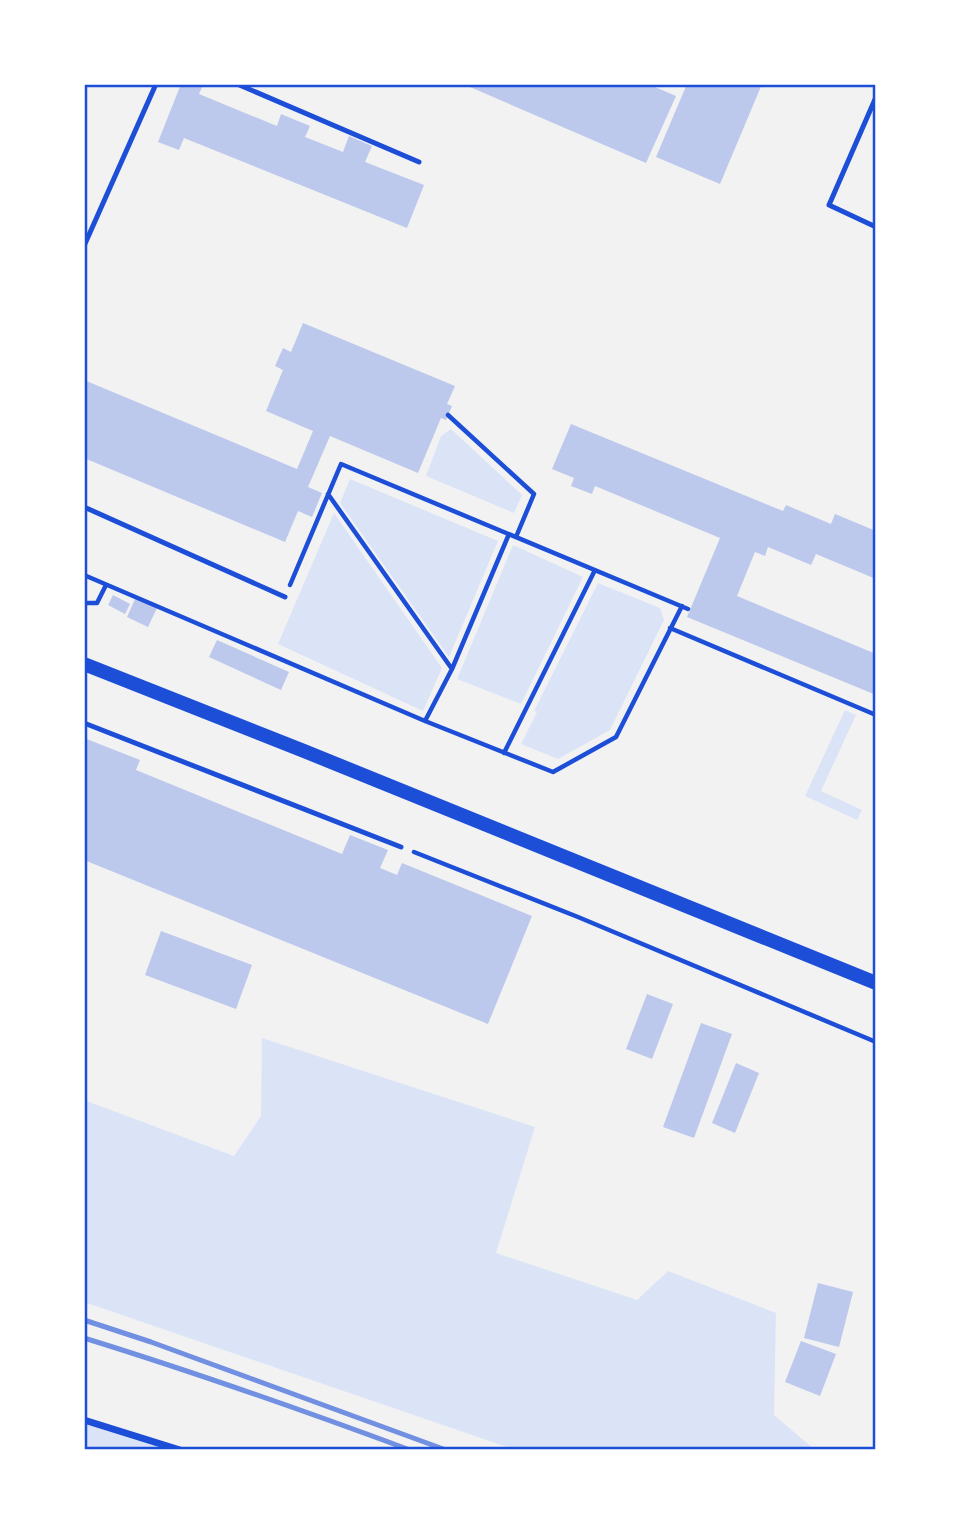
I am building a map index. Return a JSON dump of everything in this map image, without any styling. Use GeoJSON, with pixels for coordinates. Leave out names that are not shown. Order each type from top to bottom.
{"type":"FeatureCollection","features":[{"type":"Feature","properties":{"kind":"main road"},"geometry":{"type":"LineString","coordinates":[[84,664],[876,983]]}},
{"type":"Feature","properties":{"kind":"main road"},"geometry":{"type":"LineString","coordinates":[[784,946],[876,991]]}},
{"type":"Feature","properties":{"kind":"street"},"geometry":{"type":"LineString","coordinates":[[84,1420],[180,1450]]}},
{"type":"Feature","properties":{"kind":"lane"},"geometry":{"type":"LineString","coordinates":[[84,246],[156,84]]}},
{"type":"Feature","properties":{"kind":"lane"},"geometry":{"type":"LineString","coordinates":[[237,84],[419,162]]}},
{"type":"Feature","properties":{"kind":"lane"},"geometry":{"type":"LineString","coordinates":[[876,97],[829,205],[876,227]]}},
{"type":"Feature","properties":{"kind":"lane"},"geometry":{"type":"LineString","coordinates":[[84,507],[285,597]]}},
{"type":"Feature","properties":{"kind":"lane"},"geometry":{"type":"LineString","coordinates":[[84,723],[401,847]]}},
{"type":"Feature","properties":{"kind":"path"},"geometry":{"type":"LineString","coordinates":[[449,415],[534,494],[516,537]]}},
{"type":"Feature","properties":{"kind":"path"},"geometry":{"type":"LineString","coordinates":[[285,597],[341,464],[688,609]]}},
{"type":"Feature","properties":{"kind":"path"},"geometry":{"type":"LineString","coordinates":[[328,494],[452,670]]}},
{"type":"Feature","properties":{"kind":"path"},"geometry":{"type":"LineString","coordinates":[[425,722],[452,670],[509,534]]}},
{"type":"Feature","properties":{"kind":"path"},"geometry":{"type":"LineString","coordinates":[[504,753],[595,570]]}},
{"type":"Feature","properties":{"kind":"path"},"geometry":{"type":"LineString","coordinates":[[84,575],[425,722],[553,772],[615,737],[681,606]]}},
{"type":"Feature","properties":{"kind":"path"},"geometry":{"type":"LineString","coordinates":[[84,603],[97,603],[106,585]]}},
{"type":"Feature","properties":{"kind":"path"},"geometry":{"type":"LineString","coordinates":[[670,628],[876,715]]}},
{"type":"Feature","properties":{"kind":"path"},"geometry":{"type":"LineString","coordinates":[[401,847],[590,922],[876,1042]]}},
{"type":"Feature","properties":{"kind":"shaded area"},"geometry":{"type":"Polygon","coordinates":[[[451,429],[522,495],[514,513],[426,476],[441,436],[451,429]]]}},
{"type":"Feature","properties":{"kind":"shaded area"},"geometry":{"type":"Polygon","coordinates":[[[350,479],[498,541],[449,657],[340,503],[350,479]]]}},
{"type":"Feature","properties":{"kind":"shaded area"},"geometry":{"type":"Polygon","coordinates":[[[334,513],[442,668],[423,711],[278,644],[334,513]]]}},
{"type":"Feature","properties":{"kind":"shaded area"},"geometry":{"type":"Polygon","coordinates":[[[513,545],[583,577],[521,704],[457,679],[513,545]]]}},
{"type":"Feature","properties":{"kind":"shaded area"},"geometry":{"type":"Polygon","coordinates":[[[598,583],[660,608],[664,620],[610,730],[558,759],[521,744],[537,712],[534,711],[598,583]]]}},
{"type":"Feature","properties":{"kind":"shaded area"},"geometry":{"type":"Polygon","coordinates":[[[845,710],[856,715],[821,791],[862,810],[857,820],[805,796],[845,710]]]}},
{"type":"Feature","properties":{"kind":"shaded area"},"geometry":{"type":"Polygon","coordinates":[[[262,1038],[535,1127],[496,1253],[637,1300],[668,1271],[776,1313],[774,1415],[815,1450],[516,1450],[84,1302],[84,1100],[234,1156],[261,1116],[262,1038]]]}},
{"type":"Feature","properties":{"kind":"shaded area"},"geometry":{"type":"Polygon","coordinates":[[[84,1420],[180,1450],[84,1450],[84,1420]]]}},
{"type":"Feature","properties":{"kind":"building"},"geometry":{"type":"Polygon","coordinates":[[[181,84],[203,85],[199,94],[277,126],[281,114],[310,126],[305,137],[343,152],[349,136],[372,146],[365,162],[424,185],[407,228],[184,138],[179,150],[158,142],[181,84]]]}},
{"type":"Feature","properties":{"kind":"building"},"geometry":{"type":"Polygon","coordinates":[[[463,84],[648,84],[676,96],[646,163],[463,84]]]}},
{"type":"Feature","properties":{"kind":"building"},"geometry":{"type":"Polygon","coordinates":[[[687,84],[762,84],[720,184],[656,157],[687,84]]]}},
{"type":"Feature","properties":{"kind":"building"},"geometry":{"type":"Polygon","coordinates":[[[303,323],[455,386],[447,404],[452,406],[446,420],[441,418],[418,473],[330,436],[308,487],[322,493],[312,517],[298,511],[285,542],[84,458],[84,380],[297,469],[313,431],[266,411],[283,370],[275,366],[283,348],[291,352],[303,323]]]}},
{"type":"Feature","properties":{"kind":"building"},"geometry":{"type":"Polygon","coordinates":[[[571,424],[783,511],[786,505],[831,524],[835,514],[876,531],[876,579],[816,554],[811,565],[768,547],[765,556],[755,552],[737,596],[876,654],[876,695],[687,617],[720,538],[595,486],[592,494],[571,486],[574,478],[552,469],[571,424]]]}},
{"type":"Feature","properties":{"kind":"building"},"geometry":{"type":"Polygon","coordinates":[[[113,595],[130,604],[125,614],[108,605],[113,595]]]}},
{"type":"Feature","properties":{"kind":"building"},"geometry":{"type":"Polygon","coordinates":[[[135,599],[157,608],[148,627],[127,617],[135,599]]]}},
{"type":"Feature","properties":{"kind":"building"},"geometry":{"type":"Polygon","coordinates":[[[217,640],[289,672],[281,690],[209,657],[217,640]]]}},
{"type":"Feature","properties":{"kind":"building"},"geometry":{"type":"Polygon","coordinates":[[[84,738],[140,760],[136,770],[342,854],[350,835],[388,850],[380,868],[397,875],[402,863],[532,916],[488,1024],[84,860],[84,738]]]}},
{"type":"Feature","properties":{"kind":"building"},"geometry":{"type":"Polygon","coordinates":[[[161,931],[252,965],[236,1009],[145,975],[161,931]]]}},
{"type":"Feature","properties":{"kind":"building"},"geometry":{"type":"Polygon","coordinates":[[[647,994],[673,1004],[652,1059],[626,1049],[647,994]]]}},
{"type":"Feature","properties":{"kind":"building"},"geometry":{"type":"Polygon","coordinates":[[[701,1023],[732,1034],[694,1138],[663,1127],[701,1023]]]}},
{"type":"Feature","properties":{"kind":"building"},"geometry":{"type":"Polygon","coordinates":[[[736,1063],[759,1073],[735,1133],[712,1123],[736,1063]]]}},
{"type":"Feature","properties":{"kind":"building"},"geometry":{"type":"Polygon","coordinates":[[[818,1283],[853,1292],[839,1347],[804,1338],[818,1283]]]}},
{"type":"Feature","properties":{"kind":"building"},"geometry":{"type":"Polygon","coordinates":[[[801,1341],[836,1354],[820,1396],[785,1382],[801,1341]]]}},
{"type":"Feature","properties":{"kind":"railway"},"geometry":{"type":"LineString","coordinates":[[84,1320],[446,1450]]}},
{"type":"Feature","properties":{"kind":"railway"},"geometry":{"type":"LineString","coordinates":[[84,1338],[248,1392],[410,1450]]}}]}
